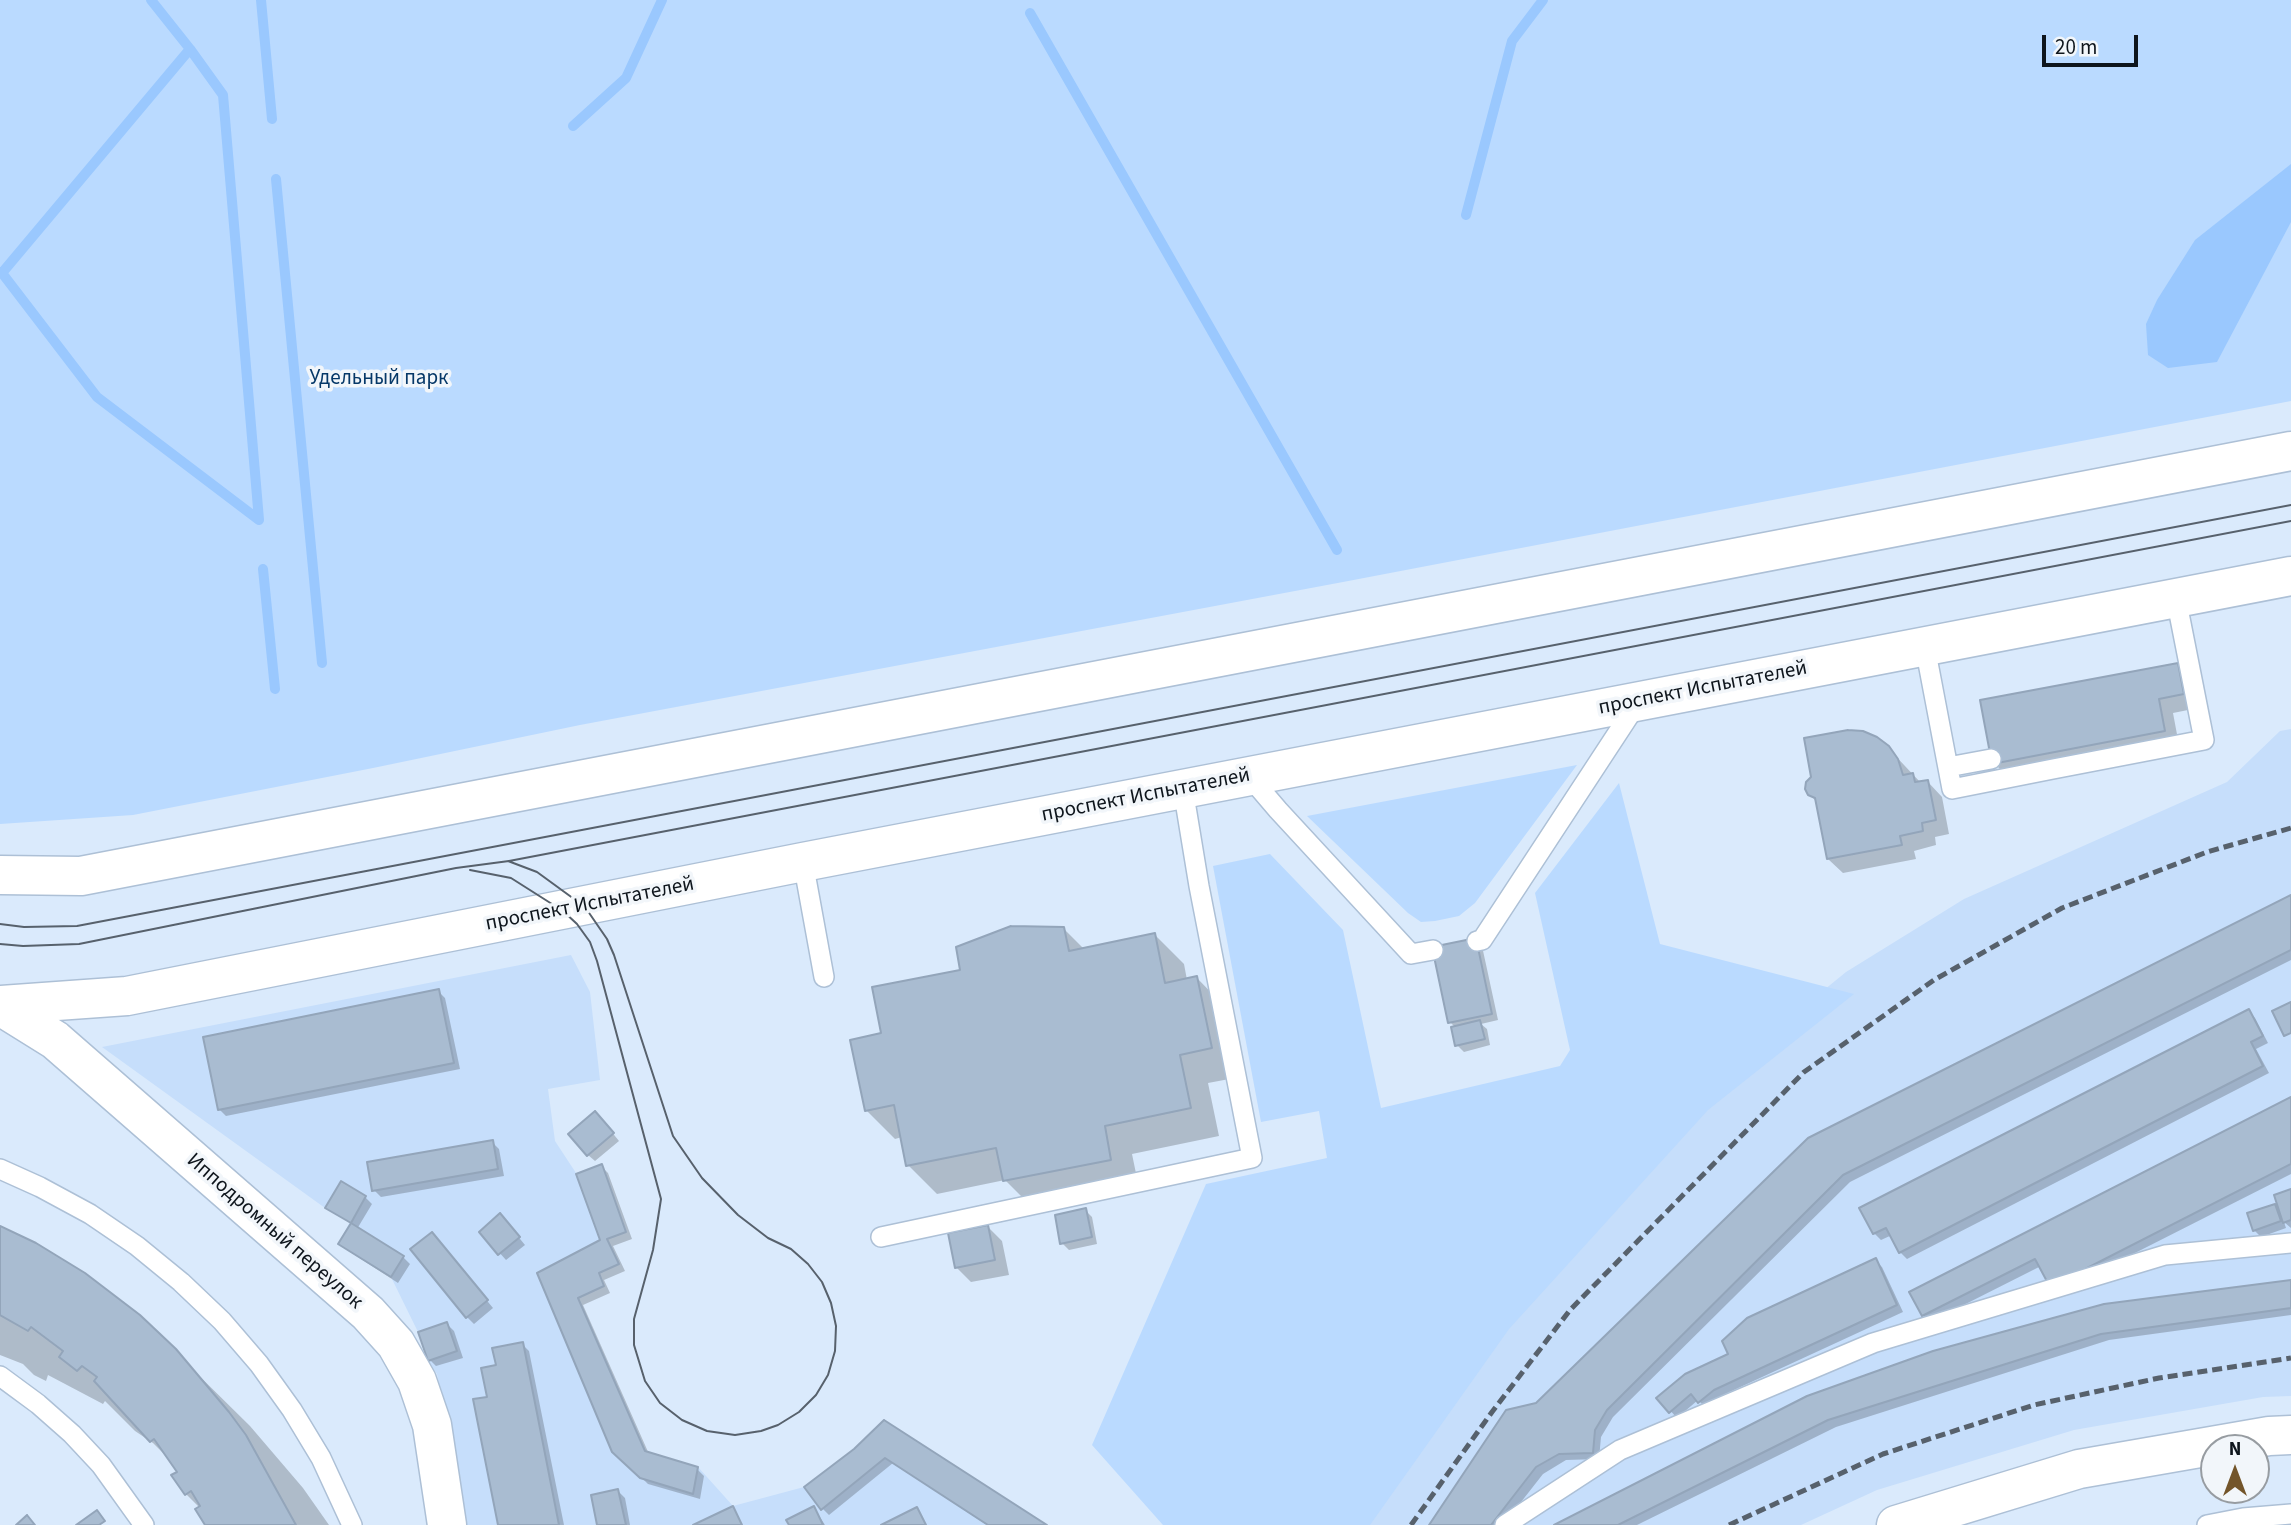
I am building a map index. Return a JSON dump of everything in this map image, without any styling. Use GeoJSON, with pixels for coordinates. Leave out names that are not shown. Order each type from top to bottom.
{"type":"FeatureCollection","features":[{"type":"Feature","properties":{"kind":"main road"},"geometry":{"type":"LineString","coordinates":[[0,897],[81,876],[2291,452]]}},
{"type":"Feature","properties":{"kind":"main road","name":"проспект Испытателей"},"geometry":{"type":"LineString","coordinates":[[0,1005],[127,996],[803,862],[2291,576]]}},
{"type":"Feature","properties":{"kind":"main road"},"geometry":{"type":"LineString","coordinates":[[0,875],[81,876]]}},
{"type":"Feature","properties":{"kind":"main road","name":"Ипподромный переулок"},"geometry":{"type":"LineString","coordinates":[[0,1005],[55,1041],[368,1313],[396,1344],[417,1381],[432,1425],[447,1525]]}},
{"type":"Feature","properties":{"kind":"main road"},"geometry":{"type":"LineString","coordinates":[[1896,1525],[2078,1469],[2269,1436],[2291,1435]]}},
{"type":"Feature","properties":{"kind":"lane"},"geometry":{"type":"LineString","coordinates":[[1925,647],[1952,789],[2204,740],[2176,598]]}},
{"type":"Feature","properties":{"kind":"lane"},"geometry":{"type":"LineString","coordinates":[[1477,941],[1482,940],[1639,702]]}},
{"type":"Feature","properties":{"kind":"lane"},"geometry":{"type":"LineString","coordinates":[[1948,767],[1991,759]]}},
{"type":"Feature","properties":{"kind":"lane"},"geometry":{"type":"LineString","coordinates":[[1250,776],[1411,954],[1433,950]]}},
{"type":"Feature","properties":{"kind":"lane"},"geometry":{"type":"LineString","coordinates":[[881,1237],[1252,1158],[1199,886],[1183,789]]}},
{"type":"Feature","properties":{"kind":"lane"},"geometry":{"type":"LineString","coordinates":[[803,862],[824,977]]}},
{"type":"Feature","properties":{"kind":"lane"},"geometry":{"type":"LineString","coordinates":[[0,1169],[40,1186],[90,1214],[137,1246],[181,1282],[222,1321],[292,1410],[321,1458],[352,1525]]}},
{"type":"Feature","properties":{"kind":"lane"},"geometry":{"type":"LineString","coordinates":[[1505,1525],[1620,1450],[1873,1343],[2165,1255],[2291,1243]]}},
{"type":"Feature","properties":{"kind":"lane"},"geometry":{"type":"LineString","coordinates":[[0,1376],[72,1434],[101,1465],[144,1525]]}},
{"type":"Feature","properties":{"kind":"lane"},"geometry":{"type":"LineString","coordinates":[[2207,1525],[2243,1518],[2291,1514]]}},
{"type":"Feature","properties":{"kind":"shaded area"},"geometry":{"type":"Polygon","coordinates":[[[2291,164],[2291,222],[2217,362],[2168,368],[2148,355],[2146,324],[2157,300],[2195,240],[2291,164]]]}},
{"type":"Feature","properties":{"kind":"shaded area"},"geometry":{"type":"Polygon","coordinates":[[[2291,729],[2291,1396],[2263,1397],[2074,1430],[1877,1490],[1801,1525],[1294,1525],[1699,1092],[1846,972],[1964,899],[2227,782],[2280,731],[2291,729]]]}},
{"type":"Feature","properties":{"kind":"shaded area"},"geometry":{"type":"Polygon","coordinates":[[[571,955],[590,992],[600,1080],[548,1089],[555,1141],[576,1173],[602,1164],[626,1232],[607,1239],[619,1264],[599,1273],[604,1286],[578,1298],[645,1451],[698,1467],[733,1506],[804,1487],[854,1449],[884,1420],[1047,1525],[466,1525],[437,1374],[428,1361],[418,1332],[391,1277],[338,1244],[350,1222],[325,1208],[102,1047],[571,955]]]}},
{"type":"Feature","properties":{"kind":"green space","name":"Удельный парк"},"geometry":{"type":"Polygon","coordinates":[[[0,0],[2291,0],[2291,401],[580,725],[133,815],[0,824],[0,0]]]}},
{"type":"Feature","properties":{"kind":"green space"},"geometry":{"type":"Polygon","coordinates":[[[1577,765],[1475,903],[1459,916],[1435,921],[1421,922],[1408,913],[1307,816],[1577,765]]]}},
{"type":"Feature","properties":{"kind":"green space"},"geometry":{"type":"Polygon","coordinates":[[[1619,783],[1660,944],[1854,994],[1708,1110],[1509,1329],[1370,1525],[1163,1525],[1092,1445],[1206,1184],[1327,1158],[1319,1111],[1261,1122],[1213,866],[1270,854],[1343,930],[1381,1108],[1560,1066],[1570,1050],[1535,893],[1619,783]]]}},
{"type":"Feature","properties":{"kind":"building"},"geometry":{"type":"Polygon","coordinates":[[[2178,663],[2184,694],[2159,699],[2165,731],[1992,764],[1980,700],[2178,663]]]}},
{"type":"Feature","properties":{"kind":"building"},"geometry":{"type":"Polygon","coordinates":[[[1848,730],[1863,731],[1877,737],[1889,746],[1898,759],[1903,775],[1913,773],[1915,782],[1928,780],[1936,820],[1922,823],[1923,831],[1900,836],[1902,845],[1827,859],[1815,798],[1808,795],[1805,789],[1806,782],[1811,777],[1804,738],[1848,730]]]}},
{"type":"Feature","properties":{"kind":"building"},"geometry":{"type":"Polygon","coordinates":[[[2291,895],[2291,950],[1843,1175],[1607,1410],[1595,1430],[1593,1453],[1559,1454],[1536,1467],[1491,1525],[1429,1525],[1506,1410],[1536,1403],[1808,1138],[2291,895]]]}},
{"type":"Feature","properties":{"kind":"building"},"geometry":{"type":"Polygon","coordinates":[[[1011,926],[1064,927],[1069,951],[1155,933],[1165,983],[1197,976],[1212,1048],[1180,1055],[1191,1108],[1105,1126],[1111,1160],[1003,1181],[996,1148],[906,1166],[894,1105],[865,1111],[850,1040],[881,1033],[872,987],[960,970],[956,947],[1011,926]]]}},
{"type":"Feature","properties":{"kind":"building"},"geometry":{"type":"Polygon","coordinates":[[[1476,938],[1492,1014],[1448,1023],[1432,947],[1476,938]]]}},
{"type":"Feature","properties":{"kind":"building"},"geometry":{"type":"Polygon","coordinates":[[[439,989],[454,1063],[218,1110],[203,1037],[439,989]]]}},
{"type":"Feature","properties":{"kind":"building"},"geometry":{"type":"Polygon","coordinates":[[[2291,1002],[2291,1033],[2284,1036],[2272,1011],[2291,1002]]]}},
{"type":"Feature","properties":{"kind":"building"},"geometry":{"type":"Polygon","coordinates":[[[2249,1009],[2263,1036],[2251,1042],[2263,1066],[1899,1253],[1886,1228],[1873,1234],[1859,1208],[2249,1009]]]}},
{"type":"Feature","properties":{"kind":"building"},"geometry":{"type":"Polygon","coordinates":[[[1480,1020],[1485,1039],[1455,1046],[1451,1027],[1480,1020]]]}},
{"type":"Feature","properties":{"kind":"building"},"geometry":{"type":"Polygon","coordinates":[[[2291,1097],[2291,1164],[2050,1287],[2035,1259],[1922,1316],[1909,1292],[2291,1097]]]}},
{"type":"Feature","properties":{"kind":"building"},"geometry":{"type":"Polygon","coordinates":[[[595,1111],[614,1133],[587,1156],[568,1134],[595,1111]]]}},
{"type":"Feature","properties":{"kind":"building"},"geometry":{"type":"Polygon","coordinates":[[[493,1140],[498,1169],[372,1191],[367,1162],[493,1140]]]}},
{"type":"Feature","properties":{"kind":"building"},"geometry":{"type":"Polygon","coordinates":[[[602,1164],[626,1232],[607,1239],[619,1264],[599,1273],[604,1286],[578,1298],[645,1451],[698,1467],[693,1494],[640,1478],[612,1452],[537,1273],[600,1240],[576,1174],[602,1164]]]}},
{"type":"Feature","properties":{"kind":"building"},"geometry":{"type":"Polygon","coordinates":[[[341,1181],[366,1196],[351,1223],[325,1208],[341,1181]]]}},
{"type":"Feature","properties":{"kind":"building"},"geometry":{"type":"Polygon","coordinates":[[[2291,1189],[2291,1220],[2283,1223],[2274,1195],[2291,1189]]]}},
{"type":"Feature","properties":{"kind":"building"},"geometry":{"type":"Polygon","coordinates":[[[2275,1204],[2281,1221],[2253,1231],[2247,1213],[2275,1204]]]}},
{"type":"Feature","properties":{"kind":"building"},"geometry":{"type":"Polygon","coordinates":[[[1086,1208],[1092,1237],[1060,1244],[1055,1215],[1086,1208]]]}},
{"type":"Feature","properties":{"kind":"building"},"geometry":{"type":"Polygon","coordinates":[[[500,1213],[520,1237],[498,1255],[479,1232],[500,1213]]]}},
{"type":"Feature","properties":{"kind":"building"},"geometry":{"type":"Polygon","coordinates":[[[351,1223],[404,1256],[391,1277],[338,1244],[351,1223]]]}},
{"type":"Feature","properties":{"kind":"building"},"geometry":{"type":"Polygon","coordinates":[[[988,1225],[995,1260],[955,1268],[948,1233],[988,1225]]]}},
{"type":"Feature","properties":{"kind":"building"},"geometry":{"type":"Polygon","coordinates":[[[0,1226],[36,1243],[85,1273],[140,1315],[176,1349],[246,1435],[296,1525],[205,1525],[195,1509],[200,1506],[191,1491],[185,1495],[171,1475],[177,1472],[154,1439],[150,1442],[94,1381],[97,1377],[82,1366],[77,1371],[59,1357],[63,1351],[31,1327],[28,1331],[0,1315],[0,1226]]]}},
{"type":"Feature","properties":{"kind":"building"},"geometry":{"type":"Polygon","coordinates":[[[432,1232],[488,1300],[466,1318],[410,1249],[432,1232]]]}},
{"type":"Feature","properties":{"kind":"building"},"geometry":{"type":"Polygon","coordinates":[[[1876,1258],[1897,1305],[1714,1390],[1698,1403],[1691,1394],[1669,1413],[1656,1398],[1685,1374],[1728,1354],[1722,1341],[1747,1318],[1876,1258]]]}},
{"type":"Feature","properties":{"kind":"building"},"geometry":{"type":"Polygon","coordinates":[[[2291,1280],[2291,1308],[2101,1334],[1828,1420],[1618,1525],[1554,1525],[1807,1396],[1933,1351],[2104,1304],[2291,1280]]]}},
{"type":"Feature","properties":{"kind":"building"},"geometry":{"type":"Polygon","coordinates":[[[447,1322],[457,1351],[428,1361],[418,1332],[447,1322]]]}},
{"type":"Feature","properties":{"kind":"building"},"geometry":{"type":"Polygon","coordinates":[[[523,1342],[559,1525],[498,1525],[473,1399],[487,1397],[481,1368],[496,1365],[492,1348],[523,1342]]]}},
{"type":"Feature","properties":{"kind":"building"},"geometry":{"type":"Polygon","coordinates":[[[884,1420],[1047,1525],[988,1525],[885,1458],[821,1510],[804,1487],[854,1449],[884,1420]]]}},
{"type":"Feature","properties":{"kind":"building"},"geometry":{"type":"Polygon","coordinates":[[[618,1489],[626,1525],[597,1525],[591,1495],[618,1489]]]}},
{"type":"Feature","properties":{"kind":"building"},"geometry":{"type":"Polygon","coordinates":[[[733,1506],[742,1525],[693,1525],[733,1506]]]}},
{"type":"Feature","properties":{"kind":"building"},"geometry":{"type":"Polygon","coordinates":[[[814,1506],[823,1525],[789,1525],[786,1520],[814,1506]]]}},
{"type":"Feature","properties":{"kind":"building"},"geometry":{"type":"Polygon","coordinates":[[[917,1507],[926,1525],[881,1525],[917,1507]]]}},
{"type":"Feature","properties":{"kind":"building"},"geometry":{"type":"Polygon","coordinates":[[[97,1510],[105,1521],[99,1525],[76,1525],[97,1510]]]}},
{"type":"Feature","properties":{"kind":"building"},"geometry":{"type":"Polygon","coordinates":[[[27,1515],[35,1525],[16,1525],[27,1515]]]}},
{"type":"Feature","properties":{"kind":"waterway"},"geometry":{"type":"LineString","coordinates":[[0,272],[2,273],[190,49],[151,0]]}},
{"type":"Feature","properties":{"kind":"waterway"},"geometry":{"type":"LineString","coordinates":[[261,0],[272,119]]}},
{"type":"Feature","properties":{"kind":"waterway"},"geometry":{"type":"LineString","coordinates":[[573,126],[626,78],[662,0]]}},
{"type":"Feature","properties":{"kind":"waterway"},"geometry":{"type":"LineString","coordinates":[[1466,215],[1512,41],[1543,0]]}},
{"type":"Feature","properties":{"kind":"waterway"},"geometry":{"type":"LineString","coordinates":[[1030,13],[1337,550]]}},
{"type":"Feature","properties":{"kind":"waterway"},"geometry":{"type":"LineString","coordinates":[[190,49],[223,95],[259,520]]}},
{"type":"Feature","properties":{"kind":"waterway"},"geometry":{"type":"LineString","coordinates":[[276,179],[322,663]]}},
{"type":"Feature","properties":{"kind":"waterway"},"geometry":{"type":"LineString","coordinates":[[0,273],[97,397],[259,520]]}},
{"type":"Feature","properties":{"kind":"waterway"},"geometry":{"type":"LineString","coordinates":[[263,569],[275,689]]}},
{"type":"Feature","properties":{"kind":"tram line"},"geometry":{"type":"LineString","coordinates":[[0,924],[24,927],[77,926],[2291,505]]}},
{"type":"Feature","properties":{"kind":"tram line"},"geometry":{"type":"LineString","coordinates":[[0,944],[79,944],[456,868],[509,861],[2291,521]]}},
{"type":"Feature","properties":{"kind":"tram line"},"geometry":{"type":"LineString","coordinates":[[470,870],[511,878],[563,911],[590,942],[597,961],[661,1199],[653,1250],[634,1319],[634,1345],[645,1381],[660,1403],[682,1420],[707,1431],[735,1435],[778,1425],[799,1412],[816,1395],[828,1375],[835,1351],[836,1326],[831,1303],[822,1282],[808,1264],[791,1249],[768,1238],[738,1215],[702,1178],[673,1136],[614,955],[607,939],[585,907],[537,872],[508,861]]}},
{"type":"Feature","properties":{"kind":"railway"},"geometry":{"type":"LineString","coordinates":[[1411,1525],[1570,1310],[1804,1072],[1934,980],[2062,908],[2207,852],[2291,828]]}},
{"type":"Feature","properties":{"kind":"railway"},"geometry":{"type":"LineString","coordinates":[[1729,1525],[1883,1454],[2034,1405],[2159,1378],[2291,1358]]}}]}
